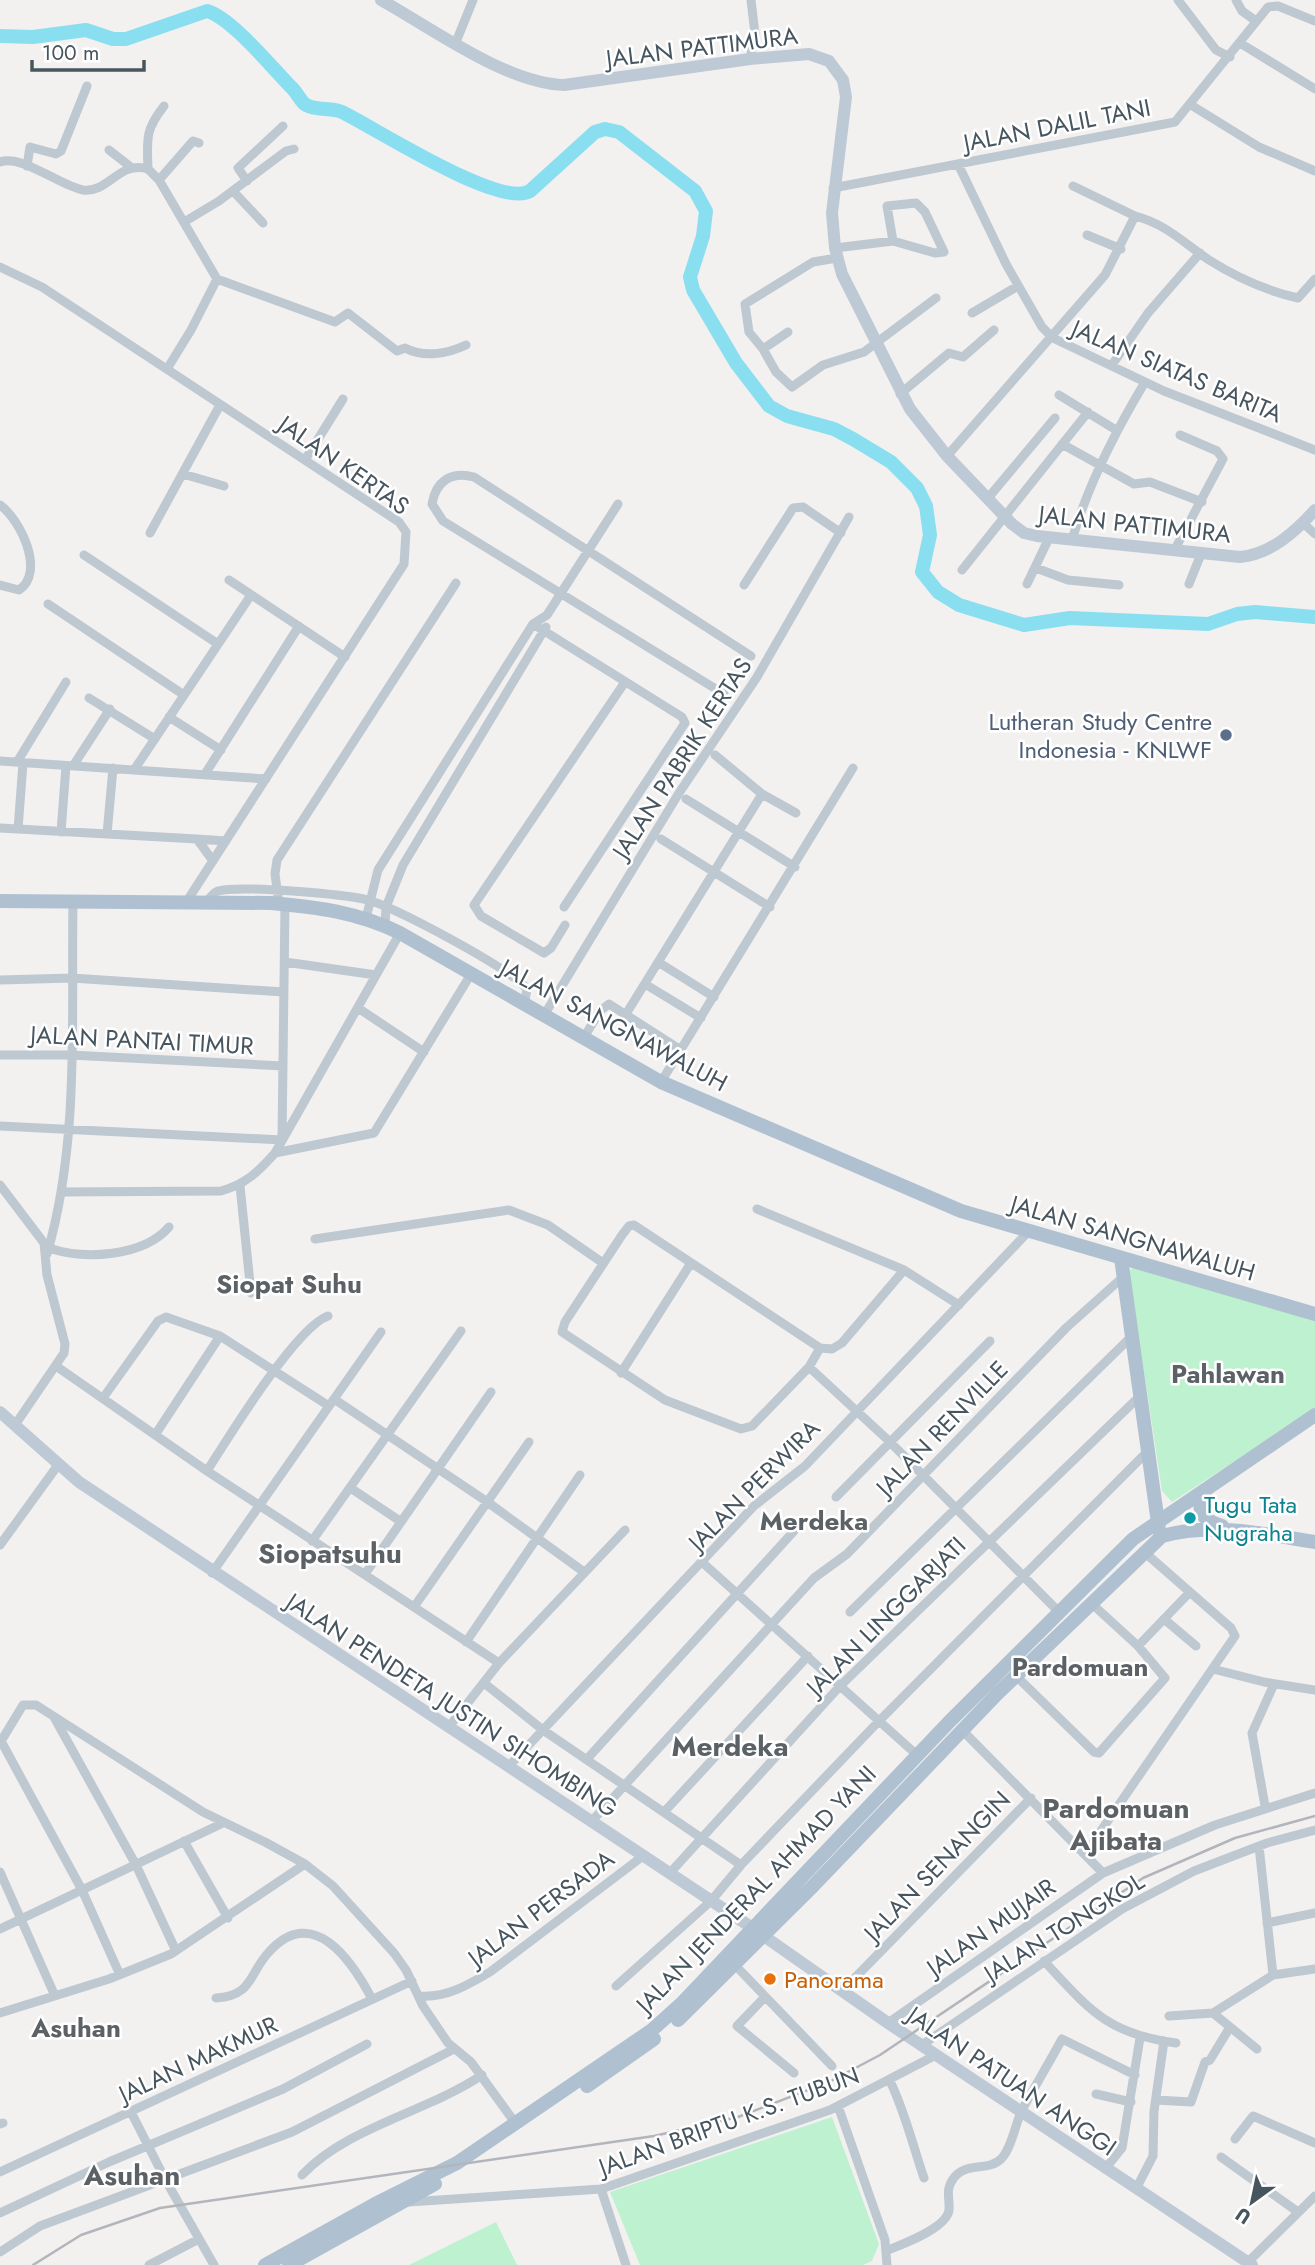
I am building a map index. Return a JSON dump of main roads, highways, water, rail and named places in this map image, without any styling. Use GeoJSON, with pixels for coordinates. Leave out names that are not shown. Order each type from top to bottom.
{"type":"FeatureCollection","features":[{"type":"Feature","properties":{"kind":"main road","name":"JALAN SANGNAWALUH"},"geometry":{"type":"LineString","coordinates":[[0,901],[281,900],[366,918],[400,933],[661,1082],[961,1211],[1315,1314]]}},
{"type":"Feature","properties":{"kind":"main road"},"geometry":{"type":"LineString","coordinates":[[1121,1258],[1159,1529]]}},
{"type":"Feature","properties":{"kind":"main road"},"geometry":{"type":"LineString","coordinates":[[1159,1529],[1209,1485],[1315,1415]]}},
{"type":"Feature","properties":{"kind":"main road"},"geometry":{"type":"LineString","coordinates":[[1209,1485],[1201,1498],[1200,1513],[1205,1520],[1230,1529]]}},
{"type":"Feature","properties":{"kind":"main road"},"geometry":{"type":"LineString","coordinates":[[1159,1529],[1230,1529],[1315,1542]]}},
{"type":"Feature","properties":{"kind":"main road","name":"JALAN JENDERAL AHMAD YANI"},"geometry":{"type":"LineString","coordinates":[[656,2033],[681,2004],[845,1853],[962,1730],[991,1689],[1015,1675],[1067,1611],[1091,1603],[1143,1550],[1159,1529]]}},
{"type":"Feature","properties":{"kind":"main road","name":"JALAN JENDERAL AHMAD YANI"},"geometry":{"type":"LineString","coordinates":[[265,2265],[375,2204],[452,2166],[656,2033],[734,1965],[757,1932],[834,1842],[913,1760],[991,1689],[1133,1539],[1159,1529]]}},
{"type":"Feature","properties":{"kind":"main road"},"geometry":{"type":"LineString","coordinates":[[913,1760],[919,1776]]}},
{"type":"Feature","properties":{"kind":"main road"},"geometry":{"type":"LineString","coordinates":[[834,1842],[845,1853]]}},
{"type":"Feature","properties":{"kind":"main road","name":"JALAN JENDERAL AHMAD YANI"},"geometry":{"type":"LineString","coordinates":[[289,2265],[476,2161],[616,2060]]}},
{"type":"Feature","properties":{"kind":"waterway"},"geometry":{"type":"LineString","coordinates":[[0,36],[33,37],[86,30],[113,39],[126,39],[207,11],[240,33],[306,105],[342,112],[466,178],[515,193],[530,191],[595,132],[605,129],[619,132],[695,191],[706,211],[703,236],[690,277],[693,290],[736,363],[769,406],[787,416],[834,429],[853,439],[891,462],[917,488],[926,506],[930,535],[922,572],[938,592],[959,605],[1024,625],[1070,618],[1208,624],[1237,614],[1255,612],[1315,617]]}},
{"type":"Feature","properties":{"kind":"railway"},"geometry":{"type":"LineString","coordinates":[[33,2265],[81,2235],[160,2208],[654,2136],[738,2117],[829,2082],[880,2055],[1143,1878],[1235,1838],[1315,1816]]}},
{"type":"Feature","properties":{"kind":"place","name":"Lutheran Study Centre Indonesia - KNLWF"},"geometry":{"type":"Point","coordinates":[1226,735]}},
{"type":"Feature","properties":{"kind":"place","name":"Tugu Tata Nugraha"},"geometry":{"type":"Point","coordinates":[1190,1518]}},
{"type":"Feature","properties":{"kind":"place","name":"Panorama"},"geometry":{"type":"Point","coordinates":[770,1979]}},
{"type":"Feature","properties":{"kind":"district","name":"Siopat Suhu"},"geometry":{"type":"Point","coordinates":[289,1284]}},
{"type":"Feature","properties":{"kind":"district","name":"Pahlawan"},"geometry":{"type":"Point","coordinates":[1228,1374]}},
{"type":"Feature","properties":{"kind":"district","name":"Merdeka"},"geometry":{"type":"Point","coordinates":[814,1521]}},
{"type":"Feature","properties":{"kind":"district","name":"Siopatsuhu"},"geometry":{"type":"Point","coordinates":[330,1553]}},
{"type":"Feature","properties":{"kind":"district","name":"Pardomuan"},"geometry":{"type":"Point","coordinates":[1080,1667]}},
{"type":"Feature","properties":{"kind":"district","name":"Merdeka"},"geometry":{"type":"Point","coordinates":[730,1746]}},
{"type":"Feature","properties":{"kind":"district","name":"Pardomuan Ajibata"},"geometry":{"type":"Point","coordinates":[1116,1824]}},
{"type":"Feature","properties":{"kind":"district","name":"Asuhan"},"geometry":{"type":"Point","coordinates":[76,2028]}},
{"type":"Feature","properties":{"kind":"district","name":"Asuhan"},"geometry":{"type":"Point","coordinates":[132,2175]}}]}
